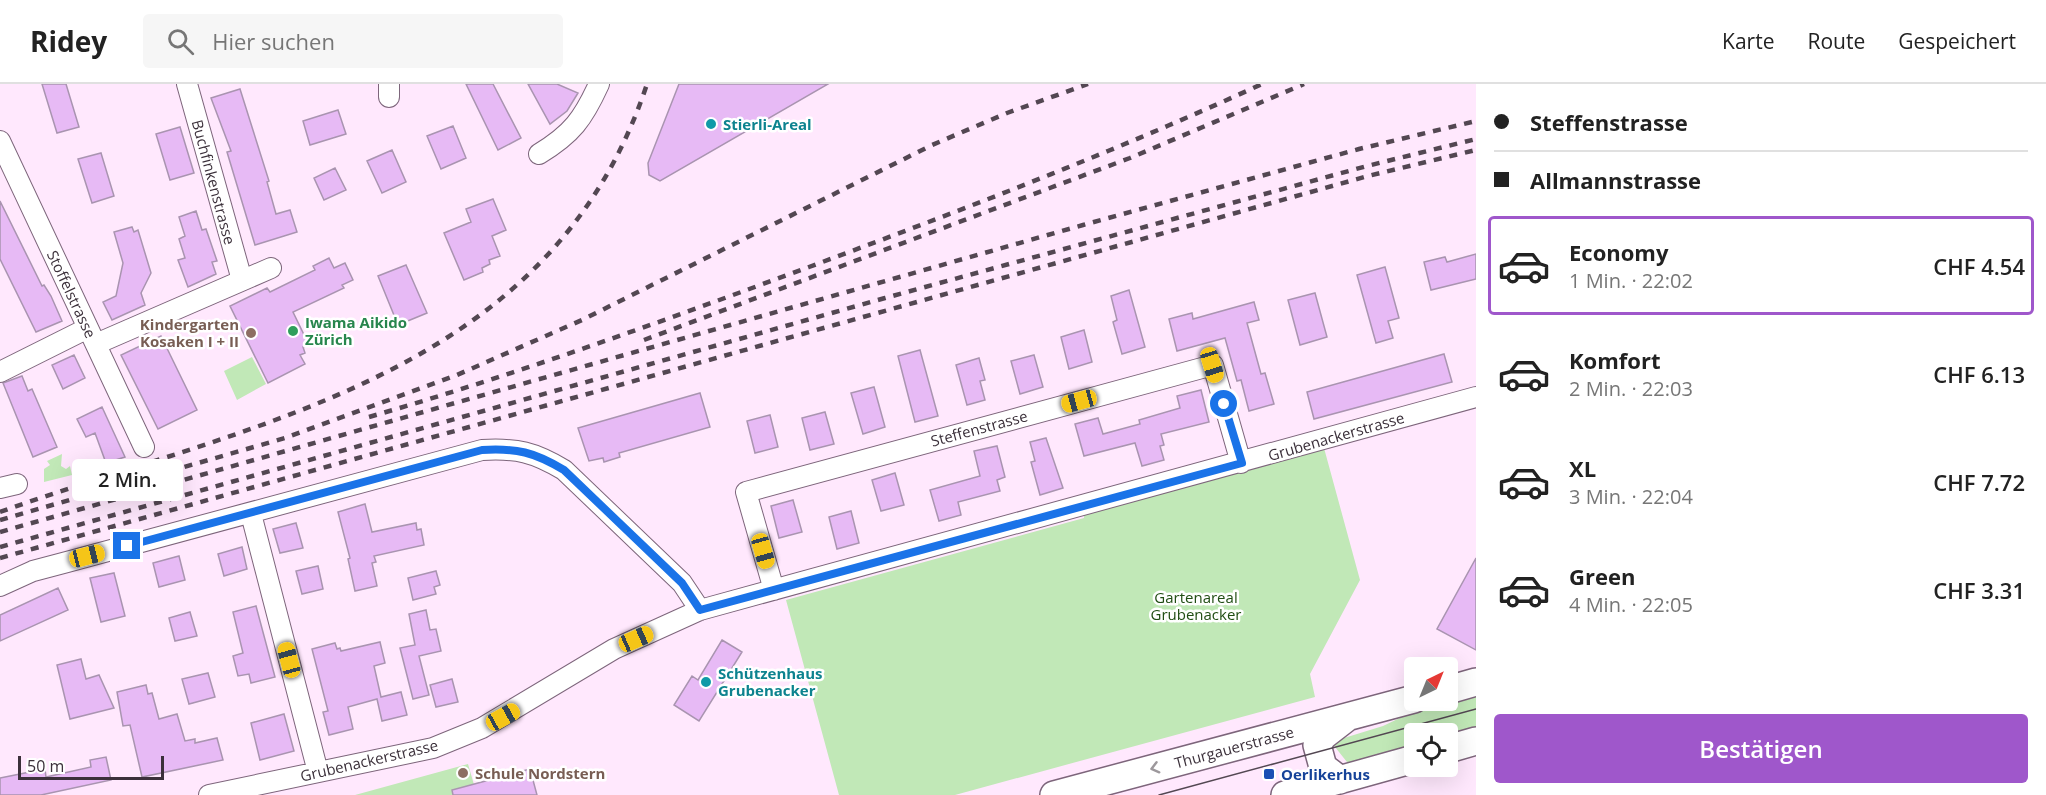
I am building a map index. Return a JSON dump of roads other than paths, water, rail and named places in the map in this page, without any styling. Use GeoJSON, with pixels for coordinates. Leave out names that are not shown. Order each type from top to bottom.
{"type":"FeatureCollection","features":[{"type":"Feature","properties":{"kind":"main road"},"geometry":{"type":"LineString","coordinates":[[1458,687],[1476,682]]}},
{"type":"Feature","properties":{"kind":"main road","name":"Thurgauerstrasse"},"geometry":{"type":"LineString","coordinates":[[1054,795],[1404,702]]}},
{"type":"Feature","properties":{"kind":"main road"},"geometry":{"type":"LineString","coordinates":[[1340,780],[1323,767],[1317,745],[1323,736],[1348,717]]}},
{"type":"Feature","properties":{"kind":"main road"},"geometry":{"type":"LineString","coordinates":[[1458,746],[1476,741]]}},
{"type":"Feature","properties":{"kind":"main road"},"geometry":{"type":"LineString","coordinates":[[1284,795],[1404,762]]}},
{"type":"Feature","properties":{"kind":"street","name":"Buchfinkenstrasse"},"geometry":{"type":"LineString","coordinates":[[187,84],[242,280]]}},
{"type":"Feature","properties":{"kind":"street"},"geometry":{"type":"LineString","coordinates":[[539,154],[565,139],[585,115],[599,84]]}},
{"type":"Feature","properties":{"kind":"street","name":"Stoffelstrasse"},"geometry":{"type":"LineString","coordinates":[[0,141],[144,447]]}},
{"type":"Feature","properties":{"kind":"street"},"geometry":{"type":"LineString","coordinates":[[0,372],[271,268]]}},
{"type":"Feature","properties":{"kind":"street","name":"Steffenstrasse"},"geometry":{"type":"LineString","coordinates":[[774,590],[746,492],[758,488],[1212,365],[1242,463]]}},
{"type":"Feature","properties":{"kind":"street","name":"Grubenackerstrasse"},"geometry":{"type":"LineString","coordinates":[[209,795],[433,748],[482,728],[614,649],[700,610],[1476,397]]}},
{"type":"Feature","properties":{"kind":"street"},"geometry":{"type":"LineString","coordinates":[[0,586],[33,571],[482,450],[520,450],[543,457],[564,470],[682,583],[700,610]]}},
{"type":"Feature","properties":{"kind":"street"},"geometry":{"type":"LineString","coordinates":[[251,514],[318,772]]}},
{"type":"Feature","properties":{"kind":"tram line"},"geometry":{"type":"LineString","coordinates":[[1159,795],[1476,709]]}},
{"type":"Feature","properties":{"kind":"railway"},"geometry":{"type":"LineString","coordinates":[[0,512],[291,414],[382,374],[467,325],[541,262],[602,183],[647,84]]}},
{"type":"Feature","properties":{"kind":"railway"},"geometry":{"type":"LineString","coordinates":[[0,520],[285,438],[457,375],[582,320],[932,145],[1007,113],[1088,84]]}},
{"type":"Feature","properties":{"kind":"railway"},"geometry":{"type":"LineString","coordinates":[[369,417],[535,365],[809,267],[1037,180],[1262,84]]}},
{"type":"Feature","properties":{"kind":"railway"},"geometry":{"type":"LineString","coordinates":[[644,340],[1130,158],[1304,84]]}},
{"type":"Feature","properties":{"kind":"railway"},"geometry":{"type":"LineString","coordinates":[[0,532],[1083,225],[1359,149],[1476,121]]}},
{"type":"Feature","properties":{"kind":"railway"},"geometry":{"type":"LineString","coordinates":[[0,547],[885,298],[1367,166],[1476,139]]}},
{"type":"Feature","properties":{"kind":"railway"},"geometry":{"type":"LineString","coordinates":[[0,558],[1368,176],[1476,150]]}},
{"type":"Feature","properties":{"kind":"place","name":"Stierli-Areal"},"geometry":{"type":"Point","coordinates":[711,124]}},
{"type":"Feature","properties":{"kind":"place","name":"Iwama Aikido Zürich"},"geometry":{"type":"Point","coordinates":[293,331]}},
{"type":"Feature","properties":{"kind":"place","name":"Kindergarten Kosaken I + II"},"geometry":{"type":"Point","coordinates":[251,333]}},
{"type":"Feature","properties":{"kind":"place","name":"Schützenhaus Grubenacker"},"geometry":{"type":"Point","coordinates":[706,682]}},
{"type":"Feature","properties":{"kind":"place","name":"Schule Nordstern"},"geometry":{"type":"Point","coordinates":[463,773]}},
{"type":"Feature","properties":{"kind":"place","name":"Oerlikerhus"},"geometry":{"type":"Point","coordinates":[1269,774]}},
{"type":"Feature","properties":{"kind":"park label","name":"Gartenareal Grubenacker"},"geometry":{"type":"Point","coordinates":[1196,606]}}]}
